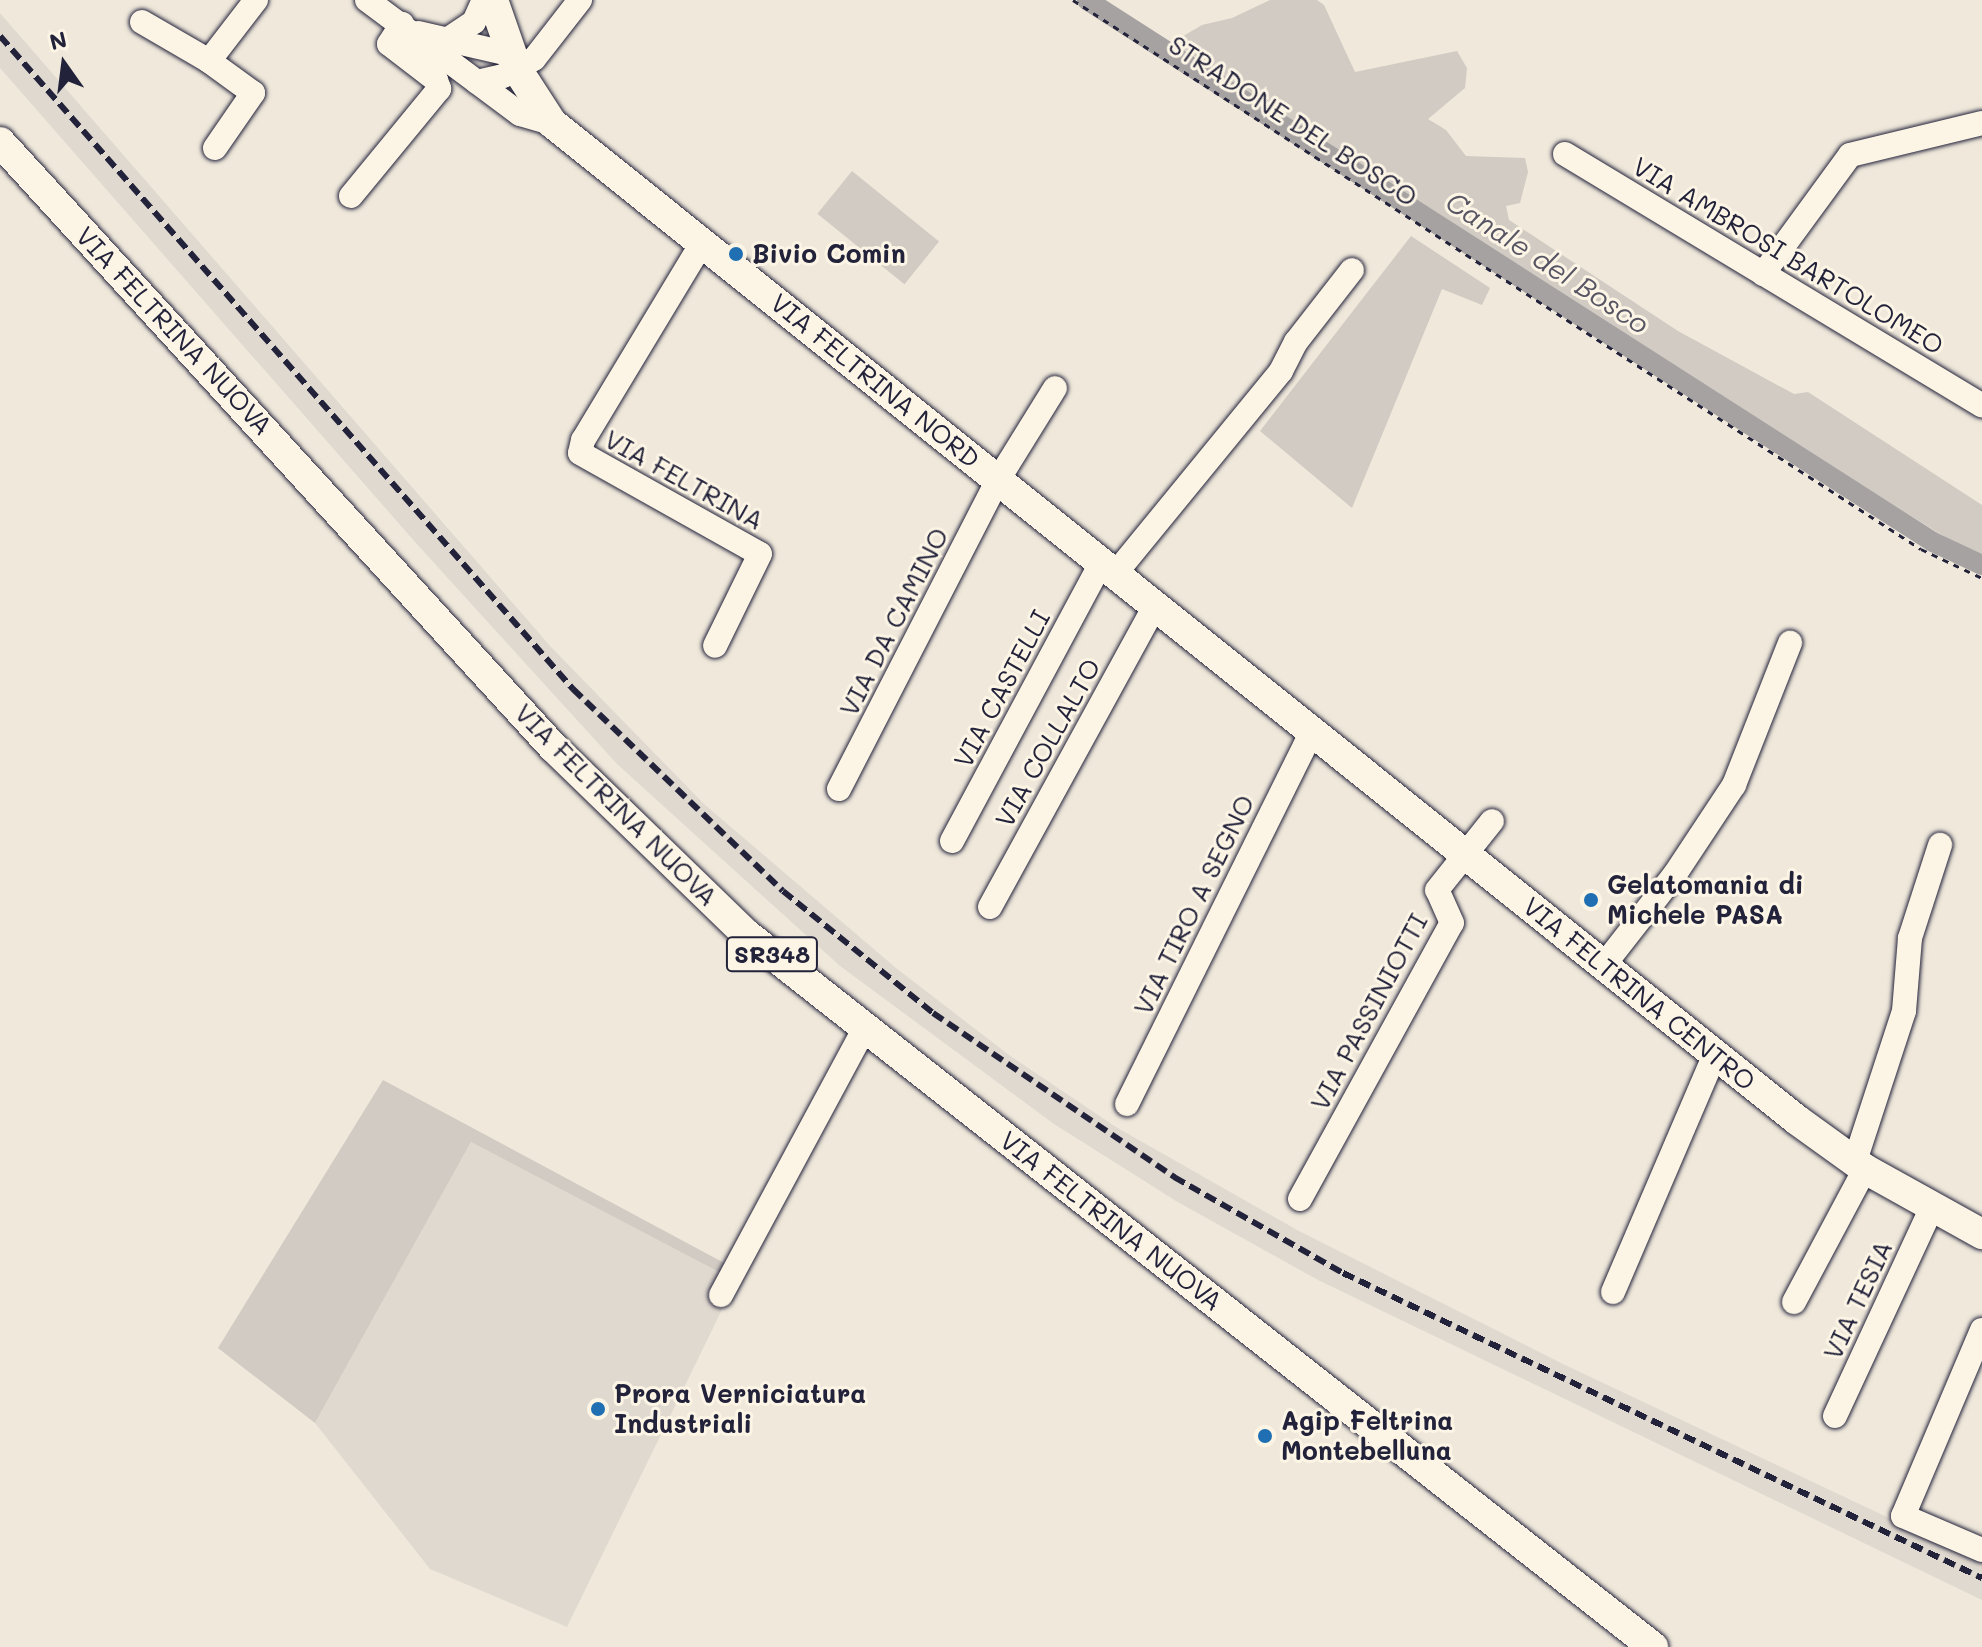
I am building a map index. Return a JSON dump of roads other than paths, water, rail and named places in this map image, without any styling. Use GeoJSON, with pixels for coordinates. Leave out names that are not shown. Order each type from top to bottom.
{"type":"FeatureCollection","features":[{"type":"Feature","properties":{"kind":"main road"},"geometry":{"type":"LineString","coordinates":[[493,0],[515,62],[552,123]]}},
{"type":"Feature","properties":{"kind":"main road","name":"VIA FELTRINA NORD"},"geometry":{"type":"LineString","coordinates":[[552,123],[1312,731]]}},
{"type":"Feature","properties":{"kind":"main road","name":"VIA FELTRINA NUOVA"},"geometry":{"type":"LineString","coordinates":[[0,142],[554,748],[746,934],[1653,1647]]}},
{"type":"Feature","properties":{"kind":"main road","name":"VIA FELTRINA CENTRO"},"geometry":{"type":"LineString","coordinates":[[1312,731],[1715,1054],[1860,1165],[1982,1234]]}},
{"type":"Feature","properties":{"kind":"street"},"geometry":{"type":"LineString","coordinates":[[209,61],[256,0]]}},
{"type":"Feature","properties":{"kind":"street","name":"VIA FELTRINA NORD"},"geometry":{"type":"LineString","coordinates":[[367,0],[520,114],[552,123]]}},
{"type":"Feature","properties":{"kind":"street"},"geometry":{"type":"LineString","coordinates":[[447,40],[474,22],[484,0]]}},
{"type":"Feature","properties":{"kind":"street"},"geometry":{"type":"LineString","coordinates":[[477,82],[515,62],[534,59],[580,0]]}},
{"type":"Feature","properties":{"kind":"street"},"geometry":{"type":"LineString","coordinates":[[142,22],[209,61],[253,93],[215,148]]}},
{"type":"Feature","properties":{"kind":"street"},"geometry":{"type":"LineString","coordinates":[[351,196],[439,89],[436,80],[389,44],[406,28]]}},
{"type":"Feature","properties":{"kind":"street","name":"VIA FELTRINA NORD"},"geometry":{"type":"LineString","coordinates":[[406,28],[515,62]]}},
{"type":"Feature","properties":{"kind":"street"},"geometry":{"type":"LineString","coordinates":[[1763,274],[1850,155],[1982,123]]}},
{"type":"Feature","properties":{"kind":"street","name":"VIA AMBROSI BARTOLOMEO"},"geometry":{"type":"LineString","coordinates":[[1565,154],[1982,406]]}},
{"type":"Feature","properties":{"kind":"street","name":"VIA FELTRINA"},"geometry":{"type":"LineString","coordinates":[[702,243],[583,440],[580,453],[760,554],[715,646]]}},
{"type":"Feature","properties":{"kind":"street"},"geometry":{"type":"LineString","coordinates":[[1108,568],[1281,371],[1296,342],[1352,270]]}},
{"type":"Feature","properties":{"kind":"street","name":"VIA DA CAMINO"},"geometry":{"type":"LineString","coordinates":[[839,789],[998,480],[1055,388]]}},
{"type":"Feature","properties":{"kind":"street","name":"VIA CASTELLI"},"geometry":{"type":"LineString","coordinates":[[952,841],[1108,568]]}},
{"type":"Feature","properties":{"kind":"street","name":"VIA COLLALTO"},"geometry":{"type":"LineString","coordinates":[[990,907],[1155,606]]}},
{"type":"Feature","properties":{"kind":"street"},"geometry":{"type":"LineString","coordinates":[[1604,965],[1683,863],[1734,785],[1790,643]]}},
{"type":"Feature","properties":{"kind":"street","name":"VIA TIRO A SEGNO"},"geometry":{"type":"LineString","coordinates":[[1127,1104],[1312,731]]}},
{"type":"Feature","properties":{"kind":"street"},"geometry":{"type":"LineString","coordinates":[[1466,855],[1492,821]]}},
{"type":"Feature","properties":{"kind":"street","name":"VIA TESIA"},"geometry":{"type":"LineString","coordinates":[[1794,1302],[1860,1165],[1904,1011],[1910,938],[1940,845]]}},
{"type":"Feature","properties":{"kind":"street","name":"VIA PASSINIOTTI"},"geometry":{"type":"LineString","coordinates":[[1300,1199],[1452,923],[1437,890],[1466,855]]}},
{"type":"Feature","properties":{"kind":"street"},"geometry":{"type":"LineString","coordinates":[[721,1295],[865,1028]]}},
{"type":"Feature","properties":{"kind":"street"},"geometry":{"type":"LineString","coordinates":[[1613,1292],[1715,1054]]}},
{"type":"Feature","properties":{"kind":"street","name":"VIA TESIA"},"geometry":{"type":"LineString","coordinates":[[1835,1416],[1932,1207]]}},
{"type":"Feature","properties":{"kind":"street"},"geometry":{"type":"LineString","coordinates":[[1982,1330],[1903,1516],[1982,1550]]}},
{"type":"Feature","properties":{"kind":"waterway","name":"Canale del Bosco"},"geometry":{"type":"LineString","coordinates":[[1087,0],[1933,542],[1982,565]]}},
{"type":"Feature","properties":{"kind":"railway"},"geometry":{"type":"LineString","coordinates":[[0,36],[573,689],[783,891],[933,1013],[1174,1177],[1343,1273],[1982,1578]]}},
{"type":"Feature","properties":{"kind":"place","name":"Bivio Comin"},"geometry":{"type":"Point","coordinates":[736,254]}},
{"type":"Feature","properties":{"kind":"place","name":"Gelatomania di Michele PASA"},"geometry":{"type":"Point","coordinates":[1591,900]}},
{"type":"Feature","properties":{"kind":"place","name":"Prora Verniciatura Industriali"},"geometry":{"type":"Point","coordinates":[598,1409]}},
{"type":"Feature","properties":{"kind":"place","name":"Agip Feltrina Montebelluna"},"geometry":{"type":"Point","coordinates":[1265,1436]}}]}
